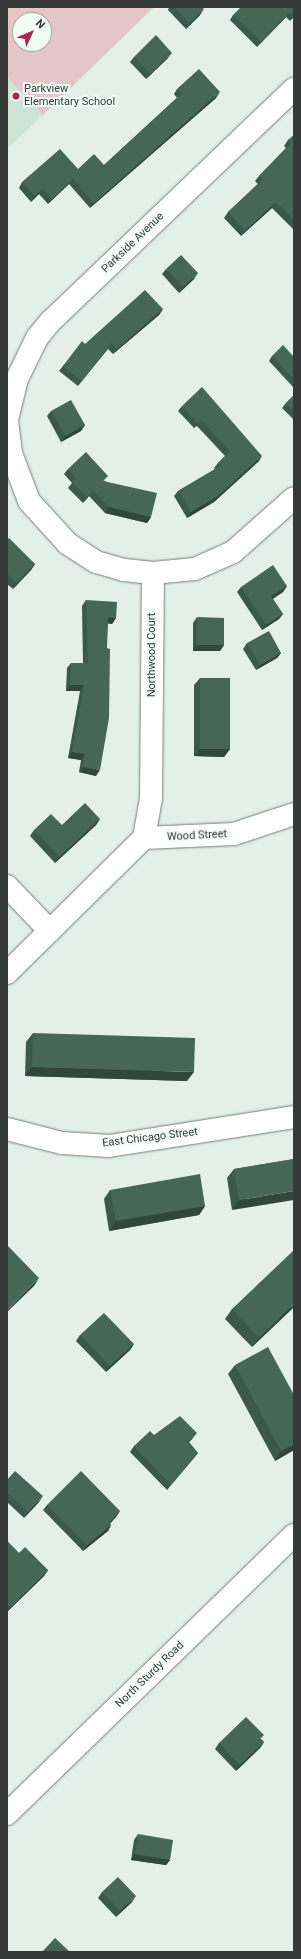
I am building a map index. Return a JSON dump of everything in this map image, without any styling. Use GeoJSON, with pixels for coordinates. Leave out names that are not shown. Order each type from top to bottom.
{"type":"FeatureCollection","features":[{"type":"Feature","properties":{"kind":"street","name":"Parkside Avenue"},"geometry":{"type":"LineString","coordinates":[[7,420],[25,359],[51,321],[294,89]]}},
{"type":"Feature","properties":{"kind":"street"},"geometry":{"type":"LineString","coordinates":[[7,420],[19,476],[29,501],[47,525],[96,562],[124,570],[153,573],[195,568],[233,552],[294,498]]}},
{"type":"Feature","properties":{"kind":"street","name":"Northwood Court"},"geometry":{"type":"LineString","coordinates":[[144,838],[151,799],[153,573]]}},
{"type":"Feature","properties":{"kind":"street","name":"Wood Street"},"geometry":{"type":"LineString","coordinates":[[144,838],[234,834],[294,814]]}},
{"type":"Feature","properties":{"kind":"street"},"geometry":{"type":"LineString","coordinates":[[7,973],[144,838]]}},
{"type":"Feature","properties":{"kind":"street"},"geometry":{"type":"LineString","coordinates":[[7,886],[50,930]]}},
{"type":"Feature","properties":{"kind":"street","name":"East Chicago Street"},"geometry":{"type":"LineString","coordinates":[[7,1129],[62,1143],[109,1146],[294,1118]]}},
{"type":"Feature","properties":{"kind":"street","name":"North Sturdy Road"},"geometry":{"type":"LineString","coordinates":[[7,1814],[294,1535]]}},
{"type":"Feature","properties":{"kind":"shaded area"},"geometry":{"type":"Polygon","coordinates":[[[7,7],[154,7],[43,115],[7,77],[7,7]]]}},
{"type":"Feature","properties":{"kind":"shaded area","name":"Parkview Elementary School"},"geometry":{"type":"Polygon","coordinates":[[[7,77],[43,115],[7,149],[7,77]]]}},
{"type":"Feature","properties":{"kind":"building"},"geometry":{"type":"Polygon","coordinates":[[[174,7],[202,7],[204,9],[190,23],[174,7]]]}},
{"type":"Feature","properties":{"kind":"building"},"geometry":{"type":"Polygon","coordinates":[[[241,7],[294,7],[294,15],[290,12],[261,42],[233,15],[241,7]]]}},
{"type":"Feature","properties":{"kind":"building"},"geometry":{"type":"Polygon","coordinates":[[[156,35],[172,53],[150,74],[134,57],[156,35]]]}},
{"type":"Feature","properties":{"kind":"building"},"geometry":{"type":"Polygon","coordinates":[[[199,69],[220,92],[94,203],[73,179],[52,199],[43,189],[35,196],[22,182],[60,149],[78,169],[94,154],[104,165],[182,93],[177,89],[199,69]]]}},
{"type":"Feature","properties":{"kind":"building"},"geometry":{"type":"Polygon","coordinates":[[[294,135],[294,220],[276,202],[245,231],[228,212],[263,179],[259,176],[291,143],[288,140],[294,135]]]}},
{"type":"Feature","properties":{"kind":"building"},"geometry":{"type":"Polygon","coordinates":[[[181,255],[198,273],[183,287],[166,269],[181,255]]]}},
{"type":"Feature","properties":{"kind":"building"},"geometry":{"type":"Polygon","coordinates":[[[145,290],[163,309],[117,349],[111,343],[82,381],[63,366],[82,341],[85,344],[145,290]]]}},
{"type":"Feature","properties":{"kind":"building"},"geometry":{"type":"Polygon","coordinates":[[[283,345],[294,357],[294,379],[272,356],[283,345]]]}},
{"type":"Feature","properties":{"kind":"building"},"geometry":{"type":"Polygon","coordinates":[[[202,387],[262,456],[218,496],[191,512],[178,491],[221,466],[218,463],[230,451],[201,420],[198,423],[182,406],[202,387]]]}},
{"type":"Feature","properties":{"kind":"building"},"geometry":{"type":"Polygon","coordinates":[[[294,395],[294,411],[286,403],[294,395]]]}},
{"type":"Feature","properties":{"kind":"building"},"geometry":{"type":"Polygon","coordinates":[[[71,400],[85,425],[65,436],[51,411],[71,400]]]}},
{"type":"Feature","properties":{"kind":"building"},"geometry":{"type":"Polygon","coordinates":[[[86,452],[108,476],[103,481],[157,493],[151,517],[109,507],[93,491],[87,497],[72,482],[76,478],[68,469],[86,452]]]}},
{"type":"Feature","properties":{"kind":"building"},"geometry":{"type":"Polygon","coordinates":[[[9,538],[35,564],[17,583],[7,574],[7,540],[9,538]]]}},
{"type":"Feature","properties":{"kind":"building"},"geometry":{"type":"Polygon","coordinates":[[[273,565],[287,586],[271,596],[283,614],[266,625],[241,587],[273,565]]]}},
{"type":"Feature","properties":{"kind":"building"},"geometry":{"type":"Polygon","coordinates":[[[86,600],[117,602],[116,618],[108,617],[107,648],[110,649],[109,718],[100,770],[83,767],[85,754],[72,752],[84,685],[70,685],[71,663],[88,663],[86,600]]]}},
{"type":"Feature","properties":{"kind":"building"},"geometry":{"type":"Polygon","coordinates":[[[197,617],[224,618],[224,645],[197,645],[197,617]]]}},
{"type":"Feature","properties":{"kind":"building"},"geometry":{"type":"Polygon","coordinates":[[[269,631],[281,653],[260,665],[247,643],[269,631]]]}},
{"type":"Feature","properties":{"kind":"building"},"geometry":{"type":"Polygon","coordinates":[[[200,678],[230,678],[230,749],[200,749],[200,678]]]}},
{"type":"Feature","properties":{"kind":"building"},"geometry":{"type":"Polygon","coordinates":[[[85,803],[100,819],[59,857],[34,830],[51,814],[62,825],[85,803]]]}},
{"type":"Feature","properties":{"kind":"building"},"geometry":{"type":"Polygon","coordinates":[[[33,1033],[195,1038],[194,1072],[32,1067],[33,1033]]]}},
{"type":"Feature","properties":{"kind":"building"},"geometry":{"type":"Polygon","coordinates":[[[294,1159],[294,1191],[239,1200],[234,1169],[294,1159]]]}},
{"type":"Feature","properties":{"kind":"building"},"geometry":{"type":"Polygon","coordinates":[[[200,1174],[205,1206],[116,1221],[110,1190],[200,1174]]]}},
{"type":"Feature","properties":{"kind":"building"},"geometry":{"type":"Polygon","coordinates":[[[7,1245],[39,1278],[7,1310],[7,1245]]]}},
{"type":"Feature","properties":{"kind":"building"},"geometry":{"type":"Polygon","coordinates":[[[294,1250],[294,1304],[259,1338],[232,1309],[294,1250]]]}},
{"type":"Feature","properties":{"kind":"building"},"geometry":{"type":"Polygon","coordinates":[[[104,1313],[134,1344],[110,1366],[80,1335],[104,1313]]]}},
{"type":"Feature","properties":{"kind":"building"},"geometry":{"type":"Polygon","coordinates":[[[268,1347],[294,1395],[294,1444],[281,1451],[235,1365],[268,1347]]]}},
{"type":"Feature","properties":{"kind":"building"},"geometry":{"type":"Polygon","coordinates":[[[180,1416],[197,1433],[188,1442],[198,1453],[171,1485],[134,1446],[150,1431],[154,1435],[180,1416]]]}},
{"type":"Feature","properties":{"kind":"building"},"geometry":{"type":"Polygon","coordinates":[[[15,1471],[43,1496],[28,1512],[7,1493],[7,1480],[15,1471]]]}},
{"type":"Feature","properties":{"kind":"building"},"geometry":{"type":"Polygon","coordinates":[[[81,1471],[120,1511],[109,1523],[111,1525],[87,1545],[47,1505],[81,1471]]]}},
{"type":"Feature","properties":{"kind":"building"},"geometry":{"type":"Polygon","coordinates":[[[7,1541],[19,1553],[25,1547],[48,1570],[11,1607],[7,1603],[7,1541]]]}},
{"type":"Feature","properties":{"kind":"building"},"geometry":{"type":"Polygon","coordinates":[[[246,1717],[264,1735],[260,1739],[264,1742],[240,1765],[219,1743],[246,1717]]]}},
{"type":"Feature","properties":{"kind":"building"},"geometry":{"type":"Polygon","coordinates":[[[138,1834],[173,1840],[170,1860],[135,1854],[138,1834]]]}},
{"type":"Feature","properties":{"kind":"building"},"geometry":{"type":"Polygon","coordinates":[[[118,1877],[136,1896],[120,1911],[102,1892],[118,1877]]]}},
{"type":"Feature","properties":{"kind":"building"},"geometry":{"type":"Polygon","coordinates":[[[55,1938],[70,1952],[42,1952],[55,1938]]]}},
{"type":"Feature","properties":{"kind":"place","name":"Parkview Elementary School"},"geometry":{"type":"Point","coordinates":[16,96]}}]}
